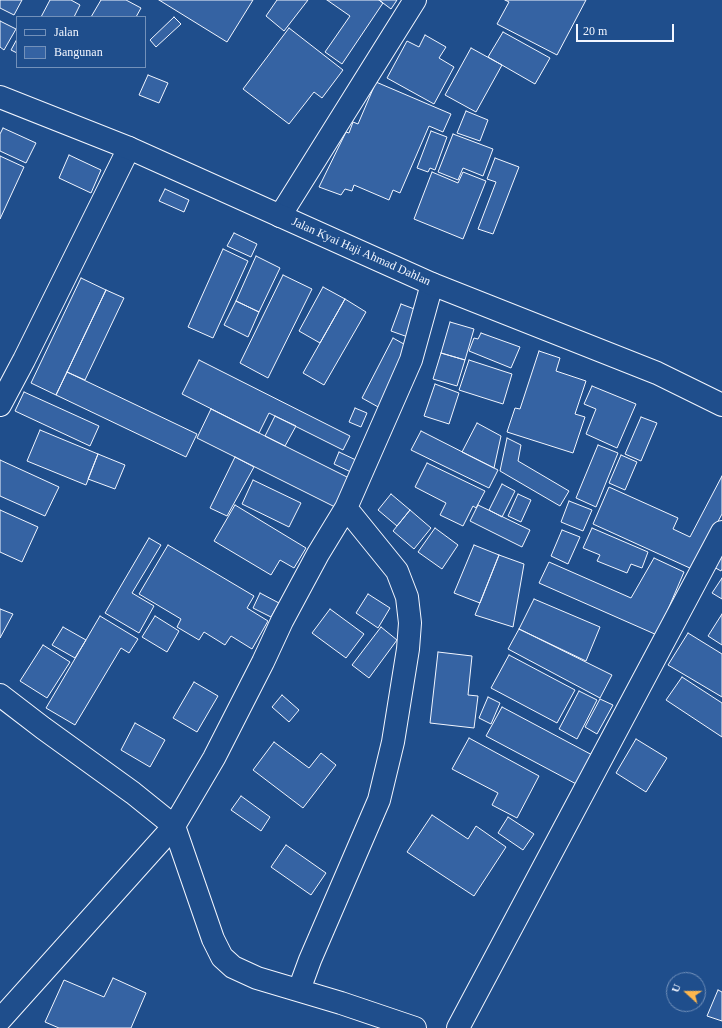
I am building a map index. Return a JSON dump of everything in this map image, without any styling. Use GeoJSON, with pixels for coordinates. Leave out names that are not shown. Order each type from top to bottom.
{"type":"FeatureCollection","features":[{"type":"Feature","properties":{"kind":"street"},"geometry":{"type":"LineString","coordinates":[[280,216],[415,0]]}},
{"type":"Feature","properties":{"kind":"street","name":"Jalan Kyai Haji Ahmad Dahlan"},"geometry":{"type":"LineString","coordinates":[[0,98],[129,148],[432,284],[657,373],[722,405]]}},
{"type":"Feature","properties":{"kind":"street"},"geometry":{"type":"LineString","coordinates":[[0,405],[24,360],[129,148]]}},
{"type":"Feature","properties":{"kind":"street"},"geometry":{"type":"LineString","coordinates":[[0,1020],[174,826],[214,758],[282,621],[318,554],[346,508],[411,360],[432,284]]}},
{"type":"Feature","properties":{"kind":"street"},"geometry":{"type":"LineString","coordinates":[[299,990],[310,960],[380,800],[393,742],[408,650],[410,623],[407,598],[397,571],[346,508]]}},
{"type":"Feature","properties":{"kind":"street"},"geometry":{"type":"LineString","coordinates":[[458,1028],[722,532]]}},
{"type":"Feature","properties":{"kind":"street"},"geometry":{"type":"LineString","coordinates":[[0,695],[174,826],[213,939],[222,957],[232,967],[257,978],[341,1003],[415,1028]]}},
{"type":"Feature","properties":{"kind":"building"},"geometry":{"type":"Polygon","coordinates":[[[0,0],[22,0],[14,15],[0,8],[0,0]]]}},
{"type":"Feature","properties":{"kind":"building"},"geometry":{"type":"Polygon","coordinates":[[[50,0],[71,0],[80,5],[74,16],[42,16],[50,0]]]}},
{"type":"Feature","properties":{"kind":"building"},"geometry":{"type":"Polygon","coordinates":[[[101,0],[126,0],[141,8],[137,16],[92,16],[101,0]]]}},
{"type":"Feature","properties":{"kind":"building"},"geometry":{"type":"Polygon","coordinates":[[[159,0],[253,0],[227,42],[159,0]]]}},
{"type":"Feature","properties":{"kind":"building"},"geometry":{"type":"Polygon","coordinates":[[[277,0],[308,0],[284,31],[266,16],[277,0]]]}},
{"type":"Feature","properties":{"kind":"building"},"geometry":{"type":"Polygon","coordinates":[[[327,0],[379,0],[383,3],[342,64],[325,52],[350,16],[327,0]]]}},
{"type":"Feature","properties":{"kind":"building"},"geometry":{"type":"Polygon","coordinates":[[[379,0],[397,0],[391,9],[379,0]]]}},
{"type":"Feature","properties":{"kind":"building"},"geometry":{"type":"Polygon","coordinates":[[[505,0],[586,0],[557,55],[497,24],[509,2],[505,0]]]}},
{"type":"Feature","properties":{"kind":"building"},"geometry":{"type":"Polygon","coordinates":[[[174,17],[181,24],[156,47],[150,40],[174,17]]]}},
{"type":"Feature","properties":{"kind":"building"},"geometry":{"type":"Polygon","coordinates":[[[0,21],[16,29],[4,50],[0,47],[0,21]]]}},
{"type":"Feature","properties":{"kind":"building"},"geometry":{"type":"Polygon","coordinates":[[[289,28],[343,70],[322,98],[314,92],[289,124],[243,89],[289,28]]]}},
{"type":"Feature","properties":{"kind":"building"},"geometry":{"type":"Polygon","coordinates":[[[503,32],[550,58],[535,84],[488,57],[503,32]]]}},
{"type":"Feature","properties":{"kind":"building"},"geometry":{"type":"Polygon","coordinates":[[[425,35],[446,47],[439,58],[454,67],[434,104],[387,78],[407,41],[419,47],[425,35]]]}},
{"type":"Feature","properties":{"kind":"building"},"geometry":{"type":"Polygon","coordinates":[[[16,41],[16,52],[11,50],[16,41]]]}},
{"type":"Feature","properties":{"kind":"building"},"geometry":{"type":"Polygon","coordinates":[[[471,48],[502,65],[476,112],[445,95],[471,48]]]}},
{"type":"Feature","properties":{"kind":"building"},"geometry":{"type":"Polygon","coordinates":[[[148,75],[168,83],[159,103],[139,95],[148,75]]]}},
{"type":"Feature","properties":{"kind":"building"},"geometry":{"type":"Polygon","coordinates":[[[376,82],[451,114],[443,132],[429,126],[400,193],[393,190],[389,200],[354,185],[352,191],[345,189],[341,195],[319,187],[346,132],[349,133],[353,122],[358,124],[376,82]]]}},
{"type":"Feature","properties":{"kind":"building"},"geometry":{"type":"Polygon","coordinates":[[[466,111],[488,120],[480,141],[457,133],[466,111]]]}},
{"type":"Feature","properties":{"kind":"building"},"geometry":{"type":"Polygon","coordinates":[[[3,128],[36,143],[26,163],[0,151],[0,134],[3,128]]]}},
{"type":"Feature","properties":{"kind":"building"},"geometry":{"type":"Polygon","coordinates":[[[431,131],[447,137],[435,170],[430,168],[428,172],[417,168],[431,131]]]}},
{"type":"Feature","properties":{"kind":"building"},"geometry":{"type":"Polygon","coordinates":[[[453,134],[493,149],[483,176],[463,168],[458,180],[438,172],[453,134]]]}},
{"type":"Feature","properties":{"kind":"building"},"geometry":{"type":"Polygon","coordinates":[[[69,155],[101,170],[91,193],[59,178],[69,155]]]}},
{"type":"Feature","properties":{"kind":"building"},"geometry":{"type":"Polygon","coordinates":[[[0,156],[24,167],[0,219],[0,156]]]}},
{"type":"Feature","properties":{"kind":"building"},"geometry":{"type":"Polygon","coordinates":[[[495,158],[519,167],[493,234],[478,229],[496,182],[487,179],[495,158]]]}},
{"type":"Feature","properties":{"kind":"building"},"geometry":{"type":"Polygon","coordinates":[[[432,172],[458,183],[463,172],[486,181],[463,239],[414,219],[432,172]]]}},
{"type":"Feature","properties":{"kind":"building"},"geometry":{"type":"Polygon","coordinates":[[[165,189],[189,200],[184,212],[159,201],[165,189]]]}},
{"type":"Feature","properties":{"kind":"building"},"geometry":{"type":"Polygon","coordinates":[[[234,233],[257,244],[251,257],[227,246],[234,233]]]}},
{"type":"Feature","properties":{"kind":"building"},"geometry":{"type":"Polygon","coordinates":[[[223,249],[248,261],[213,338],[188,327],[223,249]]]}},
{"type":"Feature","properties":{"kind":"building"},"geometry":{"type":"Polygon","coordinates":[[[256,256],[280,268],[259,312],[236,301],[256,256]]]}},
{"type":"Feature","properties":{"kind":"building"},"geometry":{"type":"Polygon","coordinates":[[[283,275],[312,289],[268,378],[240,363],[283,275]]]}},
{"type":"Feature","properties":{"kind":"building"},"geometry":{"type":"Polygon","coordinates":[[[81,278],[106,290],[56,395],[31,383],[81,278]]]}},
{"type":"Feature","properties":{"kind":"building"},"geometry":{"type":"Polygon","coordinates":[[[323,287],[345,299],[320,343],[299,331],[323,287]]]}},
{"type":"Feature","properties":{"kind":"building"},"geometry":{"type":"Polygon","coordinates":[[[106,290],[124,298],[85,380],[67,372],[106,290]]]}},
{"type":"Feature","properties":{"kind":"building"},"geometry":{"type":"Polygon","coordinates":[[[345,299],[366,312],[324,385],[303,373],[345,299]]]}},
{"type":"Feature","properties":{"kind":"building"},"geometry":{"type":"Polygon","coordinates":[[[236,301],[259,312],[248,337],[224,325],[236,301]]]}},
{"type":"Feature","properties":{"kind":"building"},"geometry":{"type":"Polygon","coordinates":[[[401,304],[417,310],[408,337],[391,331],[401,304]]]}},
{"type":"Feature","properties":{"kind":"building"},"geometry":{"type":"Polygon","coordinates":[[[450,322],[474,329],[465,360],[441,353],[450,322]]]}},
{"type":"Feature","properties":{"kind":"building"},"geometry":{"type":"Polygon","coordinates":[[[481,333],[520,347],[511,368],[469,351],[474,338],[478,339],[481,333]]]}},
{"type":"Feature","properties":{"kind":"building"},"geometry":{"type":"Polygon","coordinates":[[[393,338],[411,348],[380,408],[362,398],[393,338]]]}},
{"type":"Feature","properties":{"kind":"building"},"geometry":{"type":"Polygon","coordinates":[[[539,351],[560,358],[556,371],[586,381],[575,414],[585,417],[573,453],[507,432],[515,408],[520,409],[539,351]]]}},
{"type":"Feature","properties":{"kind":"building"},"geometry":{"type":"Polygon","coordinates":[[[441,353],[465,360],[457,386],[433,379],[441,353]]]}},
{"type":"Feature","properties":{"kind":"building"},"geometry":{"type":"Polygon","coordinates":[[[199,360],[350,436],[343,450],[269,413],[259,433],[182,394],[199,360]]]}},
{"type":"Feature","properties":{"kind":"building"},"geometry":{"type":"Polygon","coordinates":[[[469,360],[512,374],[503,404],[459,390],[469,360]]]}},
{"type":"Feature","properties":{"kind":"building"},"geometry":{"type":"Polygon","coordinates":[[[67,372],[197,434],[186,457],[56,395],[67,372]]]}},
{"type":"Feature","properties":{"kind":"building"},"geometry":{"type":"Polygon","coordinates":[[[435,384],[459,393],[449,424],[424,416],[435,384]]]}},
{"type":"Feature","properties":{"kind":"building"},"geometry":{"type":"Polygon","coordinates":[[[592,386],[636,404],[617,448],[586,434],[596,409],[584,404],[592,386]]]}},
{"type":"Feature","properties":{"kind":"building"},"geometry":{"type":"Polygon","coordinates":[[[24,392],[99,426],[90,446],[15,411],[24,392]]]}},
{"type":"Feature","properties":{"kind":"building"},"geometry":{"type":"Polygon","coordinates":[[[355,408],[367,413],[361,427],[349,422],[355,408]]]}},
{"type":"Feature","properties":{"kind":"building"},"geometry":{"type":"Polygon","coordinates":[[[211,409],[351,479],[337,508],[197,438],[211,409]]]}},
{"type":"Feature","properties":{"kind":"building"},"geometry":{"type":"Polygon","coordinates":[[[275,416],[296,426],[285,446],[265,436],[275,416]]]}},
{"type":"Feature","properties":{"kind":"building"},"geometry":{"type":"Polygon","coordinates":[[[641,417],[657,423],[641,461],[625,454],[641,417]]]}},
{"type":"Feature","properties":{"kind":"building"},"geometry":{"type":"Polygon","coordinates":[[[477,423],[501,436],[494,468],[462,452],[477,423]]]}},
{"type":"Feature","properties":{"kind":"building"},"geometry":{"type":"Polygon","coordinates":[[[40,430],[98,454],[86,485],[27,461],[40,430]]]}},
{"type":"Feature","properties":{"kind":"building"},"geometry":{"type":"Polygon","coordinates":[[[421,431],[498,470],[489,488],[411,450],[421,431]]]}},
{"type":"Feature","properties":{"kind":"building"},"geometry":{"type":"Polygon","coordinates":[[[507,438],[521,445],[518,461],[569,491],[560,506],[500,471],[507,438]]]}},
{"type":"Feature","properties":{"kind":"building"},"geometry":{"type":"Polygon","coordinates":[[[598,445],[618,453],[596,507],[576,498],[598,445]]]}},
{"type":"Feature","properties":{"kind":"building"},"geometry":{"type":"Polygon","coordinates":[[[339,452],[358,461],[353,473],[334,464],[339,452]]]}},
{"type":"Feature","properties":{"kind":"building"},"geometry":{"type":"Polygon","coordinates":[[[98,454],[125,465],[115,489],[88,479],[98,454]]]}},
{"type":"Feature","properties":{"kind":"building"},"geometry":{"type":"Polygon","coordinates":[[[621,455],[637,462],[625,490],[609,483],[621,455]]]}},
{"type":"Feature","properties":{"kind":"building"},"geometry":{"type":"Polygon","coordinates":[[[235,457],[254,467],[227,516],[210,508],[235,457]]]}},
{"type":"Feature","properties":{"kind":"building"},"geometry":{"type":"Polygon","coordinates":[[[0,460],[59,487],[45,516],[0,496],[0,460]]]}},
{"type":"Feature","properties":{"kind":"building"},"geometry":{"type":"Polygon","coordinates":[[[427,463],[485,491],[476,508],[473,506],[463,526],[440,515],[446,503],[415,487],[427,463]]]}},
{"type":"Feature","properties":{"kind":"building"},"geometry":{"type":"Polygon","coordinates":[[[722,476],[722,514],[692,569],[593,524],[609,487],[678,518],[673,529],[690,537],[722,476]]]}},
{"type":"Feature","properties":{"kind":"building"},"geometry":{"type":"Polygon","coordinates":[[[253,480],[301,503],[289,527],[242,504],[253,480]]]}},
{"type":"Feature","properties":{"kind":"building"},"geometry":{"type":"Polygon","coordinates":[[[502,484],[515,491],[502,517],[489,510],[502,484]]]}},
{"type":"Feature","properties":{"kind":"building"},"geometry":{"type":"Polygon","coordinates":[[[391,494],[410,510],[397,526],[378,510],[391,494]]]}},
{"type":"Feature","properties":{"kind":"building"},"geometry":{"type":"Polygon","coordinates":[[[518,494],[531,500],[521,522],[508,516],[518,494]]]}},
{"type":"Feature","properties":{"kind":"building"},"geometry":{"type":"Polygon","coordinates":[[[569,501],[592,510],[583,531],[561,522],[569,501]]]}},
{"type":"Feature","properties":{"kind":"building"},"geometry":{"type":"Polygon","coordinates":[[[235,505],[306,548],[294,568],[280,560],[271,575],[214,541],[235,505]]]}},
{"type":"Feature","properties":{"kind":"building"},"geometry":{"type":"Polygon","coordinates":[[[478,505],[530,530],[522,547],[470,521],[478,505]]]}},
{"type":"Feature","properties":{"kind":"building"},"geometry":{"type":"Polygon","coordinates":[[[0,510],[38,527],[22,562],[0,552],[0,510]]]}},
{"type":"Feature","properties":{"kind":"building"},"geometry":{"type":"Polygon","coordinates":[[[410,510],[431,528],[414,549],[393,531],[410,510]]]}},
{"type":"Feature","properties":{"kind":"building"},"geometry":{"type":"Polygon","coordinates":[[[435,528],[458,545],[442,569],[418,552],[435,528]]]}},
{"type":"Feature","properties":{"kind":"building"},"geometry":{"type":"Polygon","coordinates":[[[592,528],[648,552],[642,568],[631,564],[627,573],[597,561],[600,555],[583,548],[592,528]]]}},
{"type":"Feature","properties":{"kind":"building"},"geometry":{"type":"Polygon","coordinates":[[[562,530],[580,537],[568,564],[551,556],[562,530]]]}},
{"type":"Feature","properties":{"kind":"building"},"geometry":{"type":"Polygon","coordinates":[[[149,538],[161,545],[132,593],[154,606],[139,633],[105,613],[149,538]]]}},
{"type":"Feature","properties":{"kind":"building"},"geometry":{"type":"Polygon","coordinates":[[[168,545],[254,596],[247,608],[268,621],[252,649],[231,636],[225,645],[204,632],[199,640],[177,627],[181,619],[139,594],[168,545]]]}},
{"type":"Feature","properties":{"kind":"building"},"geometry":{"type":"Polygon","coordinates":[[[474,545],[499,555],[480,603],[454,593],[474,545]]]}},
{"type":"Feature","properties":{"kind":"building"},"geometry":{"type":"Polygon","coordinates":[[[722,551],[722,569],[721,571],[712,566],[722,551]]]}},
{"type":"Feature","properties":{"kind":"building"},"geometry":{"type":"Polygon","coordinates":[[[499,555],[524,564],[513,627],[475,615],[499,555]]]}},
{"type":"Feature","properties":{"kind":"building"},"geometry":{"type":"Polygon","coordinates":[[[654,558],[684,572],[657,635],[539,583],[549,562],[631,598],[654,558]]]}},
{"type":"Feature","properties":{"kind":"building"},"geometry":{"type":"Polygon","coordinates":[[[722,578],[722,599],[712,593],[722,578]]]}},
{"type":"Feature","properties":{"kind":"building"},"geometry":{"type":"Polygon","coordinates":[[[260,593],[279,603],[271,617],[253,608],[260,593]]]}},
{"type":"Feature","properties":{"kind":"building"},"geometry":{"type":"Polygon","coordinates":[[[368,594],[390,608],[378,628],[356,613],[368,594]]]}},
{"type":"Feature","properties":{"kind":"building"},"geometry":{"type":"Polygon","coordinates":[[[534,599],[600,627],[586,661],[519,629],[534,599]]]}},
{"type":"Feature","properties":{"kind":"building"},"geometry":{"type":"Polygon","coordinates":[[[0,609],[13,614],[0,638],[0,609]]]}},
{"type":"Feature","properties":{"kind":"building"},"geometry":{"type":"Polygon","coordinates":[[[330,609],[364,634],[346,658],[312,633],[330,609]]]}},
{"type":"Feature","properties":{"kind":"building"},"geometry":{"type":"Polygon","coordinates":[[[722,614],[722,645],[708,636],[722,614]]]}},
{"type":"Feature","properties":{"kind":"building"},"geometry":{"type":"Polygon","coordinates":[[[100,616],[138,639],[129,653],[121,648],[75,725],[46,708],[100,616]]]}},
{"type":"Feature","properties":{"kind":"building"},"geometry":{"type":"Polygon","coordinates":[[[155,616],[179,631],[167,652],[142,637],[155,616]]]}},
{"type":"Feature","properties":{"kind":"building"},"geometry":{"type":"Polygon","coordinates":[[[63,627],[86,640],[75,658],[52,645],[63,627]]]}},
{"type":"Feature","properties":{"kind":"building"},"geometry":{"type":"Polygon","coordinates":[[[381,627],[397,640],[369,678],[352,665],[381,627]]]}},
{"type":"Feature","properties":{"kind":"building"},"geometry":{"type":"Polygon","coordinates":[[[519,629],[612,675],[600,698],[508,649],[519,629]]]}},
{"type":"Feature","properties":{"kind":"building"},"geometry":{"type":"Polygon","coordinates":[[[688,633],[722,654],[722,697],[668,665],[688,633]]]}},
{"type":"Feature","properties":{"kind":"building"},"geometry":{"type":"Polygon","coordinates":[[[43,645],[70,662],[47,698],[20,681],[43,645]]]}},
{"type":"Feature","properties":{"kind":"building"},"geometry":{"type":"Polygon","coordinates":[[[438,652],[472,656],[468,695],[478,696],[474,728],[430,723],[438,652]]]}},
{"type":"Feature","properties":{"kind":"building"},"geometry":{"type":"Polygon","coordinates":[[[509,655],[575,690],[557,723],[491,688],[509,655]]]}},
{"type":"Feature","properties":{"kind":"building"},"geometry":{"type":"Polygon","coordinates":[[[682,677],[722,703],[722,737],[666,700],[682,677]]]}},
{"type":"Feature","properties":{"kind":"building"},"geometry":{"type":"Polygon","coordinates":[[[194,682],[218,696],[197,732],[173,718],[194,682]]]}},
{"type":"Feature","properties":{"kind":"building"},"geometry":{"type":"Polygon","coordinates":[[[579,691],[597,700],[577,739],[559,729],[579,691]]]}},
{"type":"Feature","properties":{"kind":"building"},"geometry":{"type":"Polygon","coordinates":[[[282,695],[299,710],[289,722],[272,707],[282,695]]]}},
{"type":"Feature","properties":{"kind":"building"},"geometry":{"type":"Polygon","coordinates":[[[488,697],[500,703],[491,724],[479,718],[488,697]]]}},
{"type":"Feature","properties":{"kind":"building"},"geometry":{"type":"Polygon","coordinates":[[[600,699],[613,705],[597,734],[585,727],[600,699]]]}},
{"type":"Feature","properties":{"kind":"building"},"geometry":{"type":"Polygon","coordinates":[[[502,707],[596,757],[580,786],[486,736],[502,707]]]}},
{"type":"Feature","properties":{"kind":"building"},"geometry":{"type":"Polygon","coordinates":[[[135,723],[165,740],[150,767],[121,750],[135,723]]]}},
{"type":"Feature","properties":{"kind":"building"},"geometry":{"type":"Polygon","coordinates":[[[469,738],[539,776],[517,818],[492,805],[498,793],[452,769],[469,738]]]}},
{"type":"Feature","properties":{"kind":"building"},"geometry":{"type":"Polygon","coordinates":[[[636,739],[667,758],[646,792],[616,773],[636,739]]]}},
{"type":"Feature","properties":{"kind":"building"},"geometry":{"type":"Polygon","coordinates":[[[274,742],[309,768],[321,753],[336,765],[303,808],[253,770],[274,742]]]}},
{"type":"Feature","properties":{"kind":"building"},"geometry":{"type":"Polygon","coordinates":[[[241,796],[270,817],[261,831],[231,810],[241,796]]]}},
{"type":"Feature","properties":{"kind":"building"},"geometry":{"type":"Polygon","coordinates":[[[432,815],[468,839],[476,826],[506,847],[474,896],[407,852],[432,815]]]}},
{"type":"Feature","properties":{"kind":"building"},"geometry":{"type":"Polygon","coordinates":[[[508,817],[534,834],[523,850],[498,833],[508,817]]]}},
{"type":"Feature","properties":{"kind":"building"},"geometry":{"type":"Polygon","coordinates":[[[286,845],[326,873],[311,895],[271,867],[286,845]]]}},
{"type":"Feature","properties":{"kind":"building"},"geometry":{"type":"Polygon","coordinates":[[[113,978],[146,993],[131,1028],[59,1028],[45,1022],[64,980],[104,997],[113,978]]]}},
{"type":"Feature","properties":{"kind":"building"},"geometry":{"type":"Polygon","coordinates":[[[718,990],[722,992],[722,1021],[707,1016],[718,990]]]}}]}
